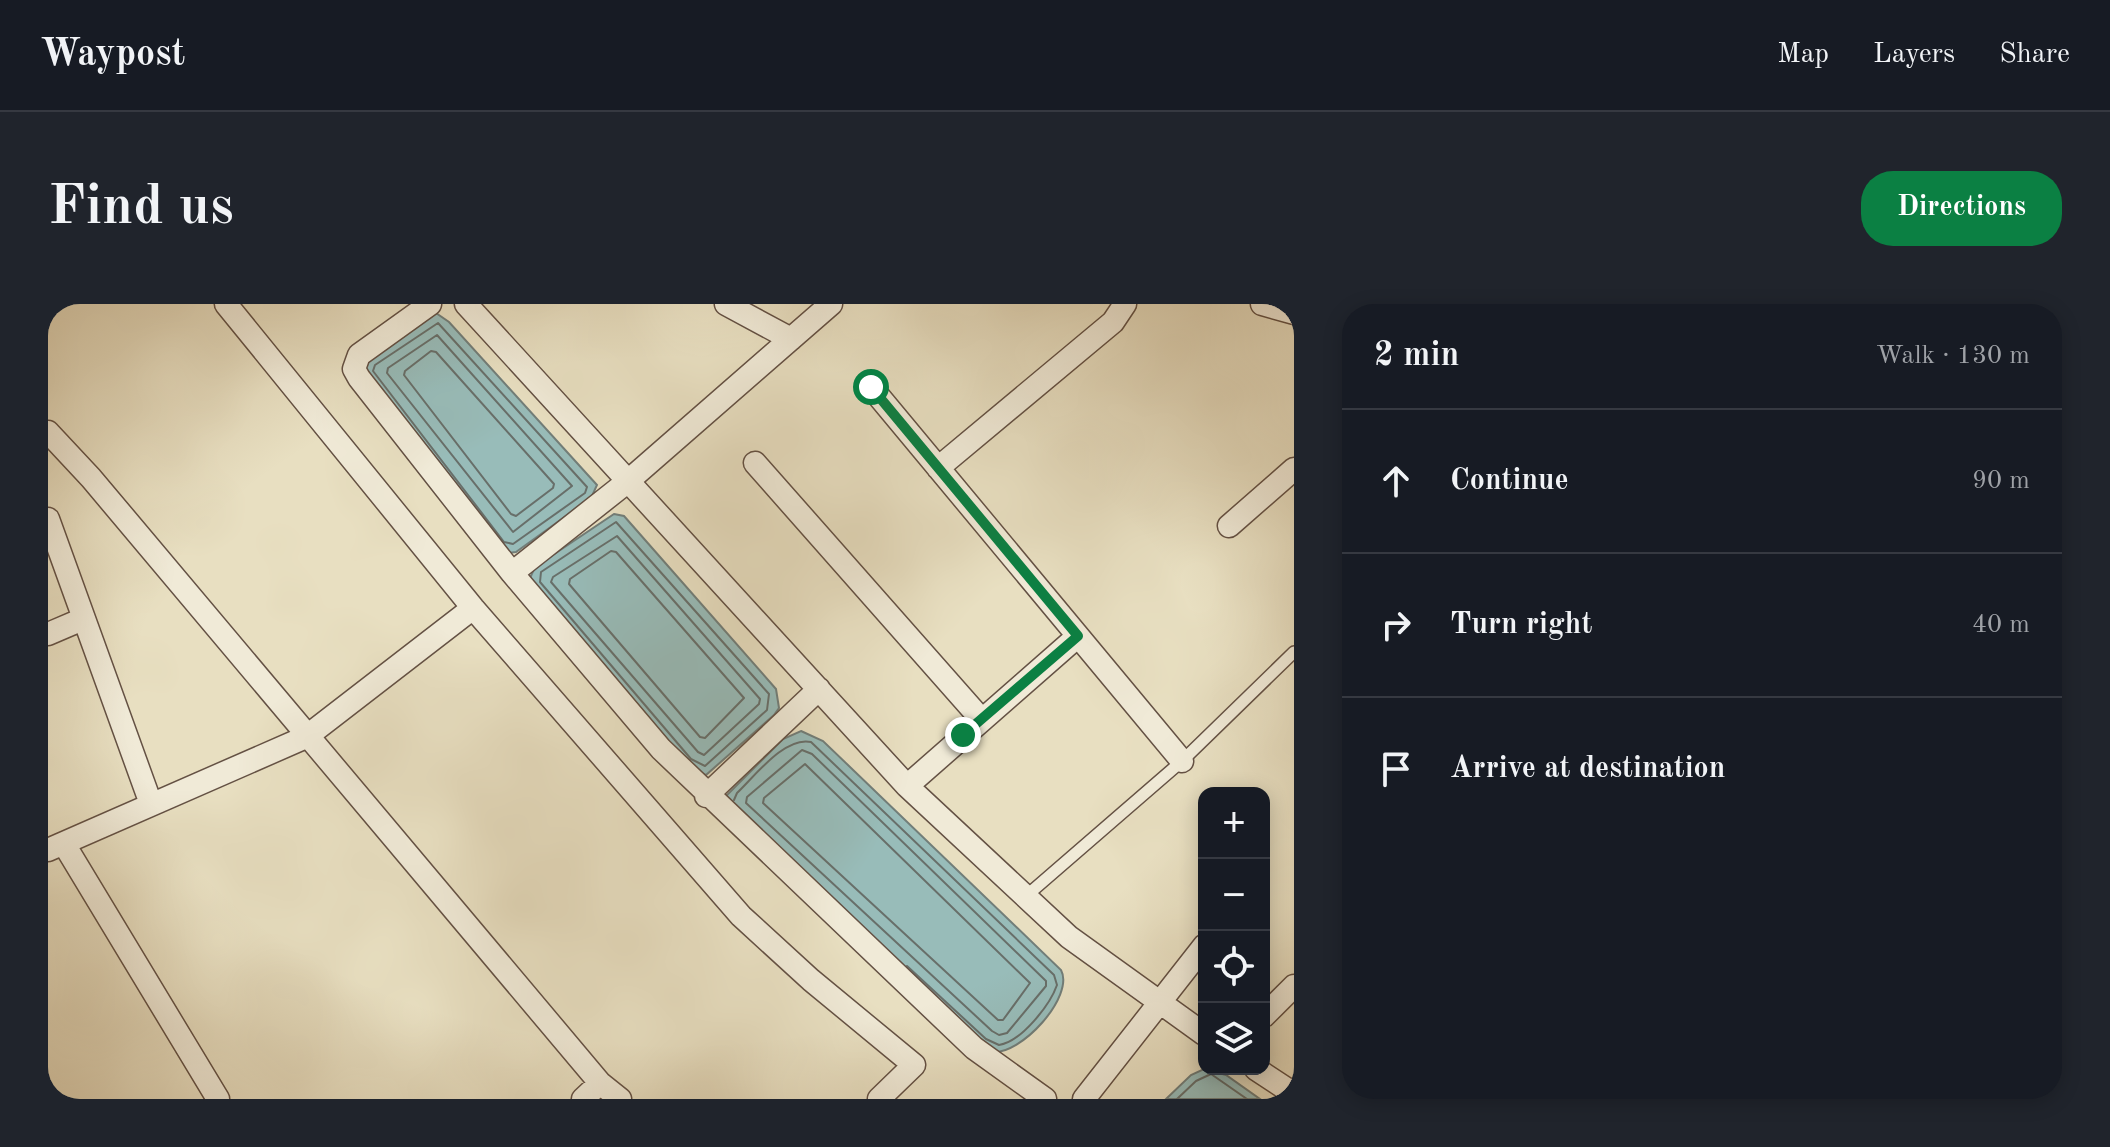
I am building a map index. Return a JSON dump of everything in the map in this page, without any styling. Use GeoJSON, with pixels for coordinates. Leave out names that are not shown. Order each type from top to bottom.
{"type":"FeatureCollection","features":[{"type":"Feature","properties":{"kind":"street"},"geometry":{"type":"LineString","coordinates":[[226,304],[473,608],[741,916],[811,980],[914,1065],[879,1099]]}},
{"type":"Feature","properties":{"kind":"street"},"geometry":{"type":"LineString","coordinates":[[430,304],[359,355],[354,369],[512,573],[661,749],[706,796],[974,1048],[1045,1099]]}},
{"type":"Feature","properties":{"kind":"street"},"geometry":{"type":"LineString","coordinates":[[466,304],[907,786],[1069,937],[1198,1030]]}},
{"type":"Feature","properties":{"kind":"street"},"geometry":{"type":"LineString","coordinates":[[726,304],[791,339]]}},
{"type":"Feature","properties":{"kind":"street"},"geometry":{"type":"LineString","coordinates":[[512,573],[627,482],[831,304]]}},
{"type":"Feature","properties":{"kind":"street"},"geometry":{"type":"LineString","coordinates":[[938,468],[1113,322],[1125,304]]}},
{"type":"Feature","properties":{"kind":"street"},"geometry":{"type":"LineString","coordinates":[[1262,304],[1294,313]]}},
{"type":"Feature","properties":{"kind":"street"},"geometry":{"type":"LineString","coordinates":[[871,387],[1182,761]]}},
{"type":"Feature","properties":{"kind":"street"},"geometry":{"type":"LineString","coordinates":[[48,432],[91,478],[600,1083],[620,1099]]}},
{"type":"Feature","properties":{"kind":"street"},"geometry":{"type":"LineString","coordinates":[[755,463],[981,719]]}},
{"type":"Feature","properties":{"kind":"street"},"geometry":{"type":"LineString","coordinates":[[1229,526],[1294,469]]}},
{"type":"Feature","properties":{"kind":"street"},"geometry":{"type":"LineString","coordinates":[[48,519],[151,804]]}},
{"type":"Feature","properties":{"kind":"street"},"geometry":{"type":"LineString","coordinates":[[218,1099],[56,847],[306,737],[473,608]]}},
{"type":"Feature","properties":{"kind":"street"},"geometry":{"type":"LineString","coordinates":[[48,634],[83,619]]}},
{"type":"Feature","properties":{"kind":"street"},"geometry":{"type":"LineString","coordinates":[[907,786],[1078,636]]}},
{"type":"Feature","properties":{"kind":"street"},"geometry":{"type":"LineString","coordinates":[[706,796],[819,689]]}},
{"type":"Feature","properties":{"kind":"street"},"geometry":{"type":"LineString","coordinates":[[1084,1099],[1198,954]]}},
{"type":"Feature","properties":{"kind":"street"},"geometry":{"type":"LineString","coordinates":[[1270,1010],[1294,986]]}},
{"type":"Feature","properties":{"kind":"street"},"geometry":{"type":"LineString","coordinates":[[1265,1075],[1294,1094]]}},
{"type":"Feature","properties":{"kind":"street"},"geometry":{"type":"LineString","coordinates":[[583,1099],[600,1083]]}},
{"type":"Feature","properties":{"kind":"lane"},"geometry":{"type":"LineString","coordinates":[[1025,897],[1182,761],[1294,652]]}},
{"type":"Feature","properties":{"kind":"water"},"geometry":{"type":"Polygon","coordinates":[[[436,313],[449,322],[597,485],[591,498],[516,552],[507,553],[364,372],[368,360],[436,313]]]}},
{"type":"Feature","properties":{"kind":"water"},"geometry":{"type":"Polygon","coordinates":[[[614,514],[624,516],[776,689],[779,708],[774,715],[706,775],[692,770],[530,578],[535,567],[614,514]]]}},
{"type":"Feature","properties":{"kind":"water"},"geometry":{"type":"Polygon","coordinates":[[[801,731],[823,741],[1061,970],[1063,981],[1053,1008],[1017,1045],[991,1052],[726,796],[783,739],[801,731]]]}},
{"type":"Feature","properties":{"kind":"water"},"geometry":{"type":"Polygon","coordinates":[[[1198,1072],[1198,1075],[1226,1075],[1260,1099],[1166,1099],[1198,1072]]]}},
{"type":"Feature","properties":{"kind":"route"},"geometry":{"type":"LineString","coordinates":[[871,387],[1078,636],[963,735]]}}]}
